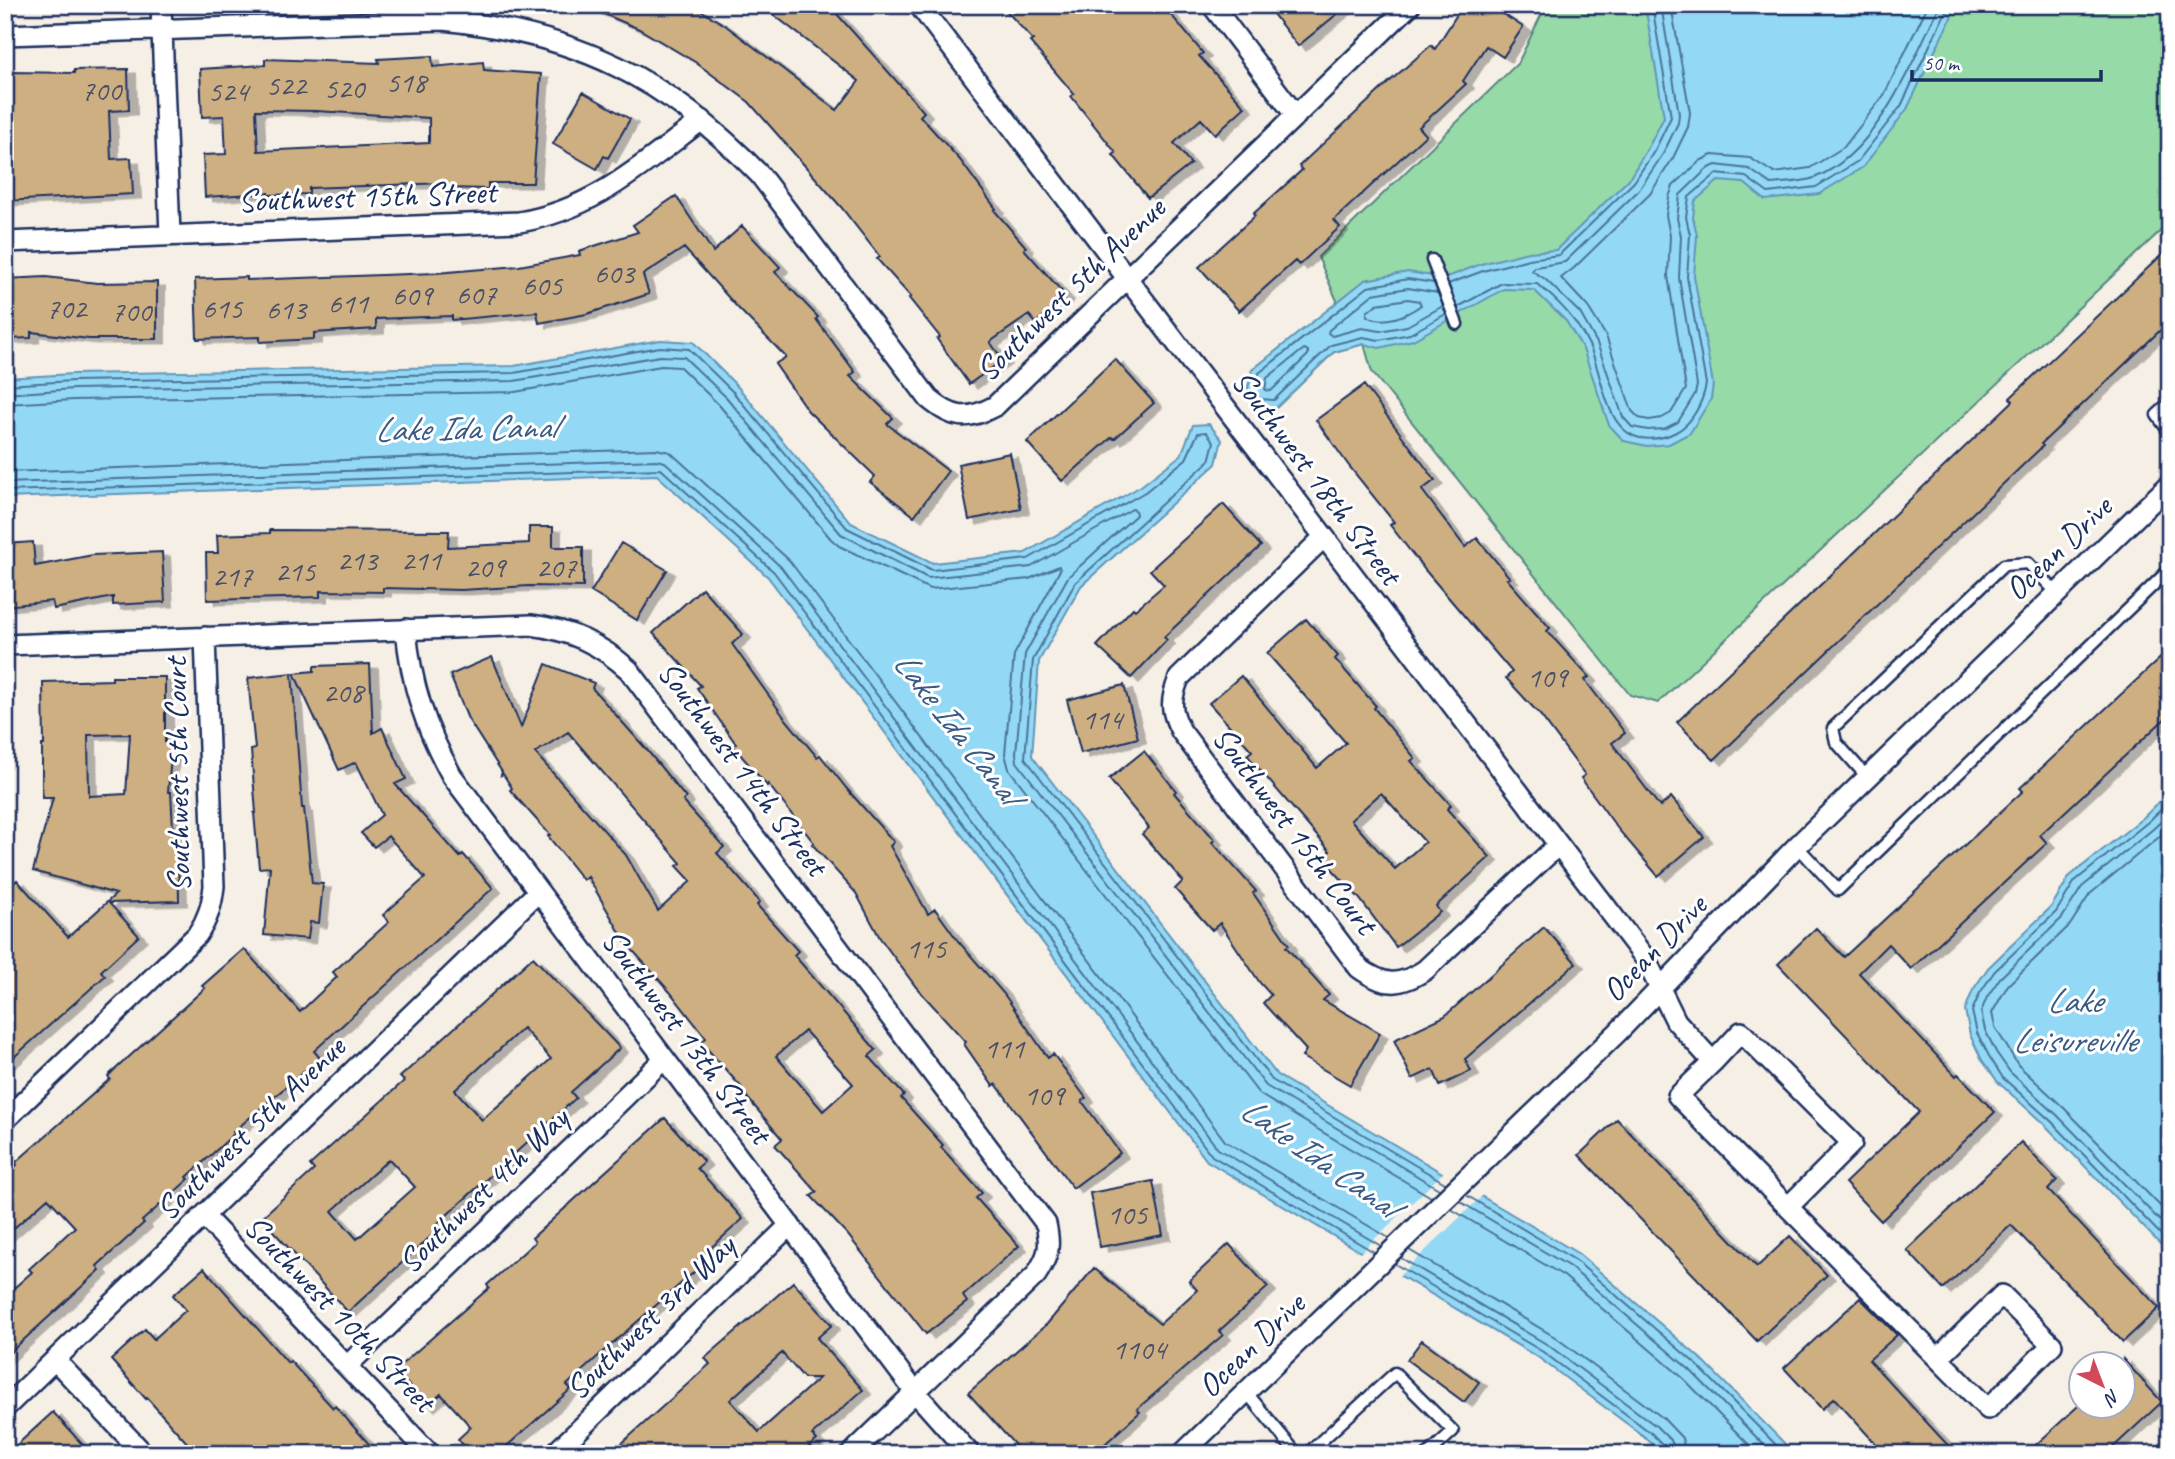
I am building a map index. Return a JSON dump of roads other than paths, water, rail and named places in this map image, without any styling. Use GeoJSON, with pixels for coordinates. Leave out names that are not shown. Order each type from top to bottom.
{"type":"FeatureCollection","features":[{"type":"Feature","properties":{"kind":"street"},"geometry":{"type":"LineString","coordinates":[[161,5],[170,235]]}},
{"type":"Feature","properties":{"kind":"street","name":"Southwest 18th Street"},"geometry":{"type":"LineString","coordinates":[[919,5],[1644,958],[1676,1021],[1713,1062]]}},
{"type":"Feature","properties":{"kind":"street"},"geometry":{"type":"LineString","coordinates":[[1212,5],[1296,116]]}},
{"type":"Feature","properties":{"kind":"street","name":"Southwest 5th Avenue"},"geometry":{"type":"LineString","coordinates":[[5,35],[424,20],[482,24],[539,36],[593,55],[645,81],[702,120],[733,147],[760,175],[929,398],[943,410],[961,416],[979,415],[995,406],[1410,5]]}},
{"type":"Feature","properties":{"kind":"street","name":"Southwest 15th Street"},"geometry":{"type":"LineString","coordinates":[[5,242],[519,222],[537,219],[570,209],[602,193],[702,120]]}},
{"type":"Feature","properties":{"kind":"street","name":"Ocean Drive"},"geometry":{"type":"LineString","coordinates":[[1182,1454],[1660,989],[1867,777],[2170,484]]}},
{"type":"Feature","properties":{"kind":"street","name":"Southwest 15th Court"},"geometry":{"type":"LineString","coordinates":[[1323,538],[1179,678],[1172,696],[1172,714],[1181,732],[1359,968],[1374,979],[1392,983],[1410,980],[1425,970],[1558,845]]}},
{"type":"Feature","properties":{"kind":"street","name":"Southwest 14th Street"},"geometry":{"type":"LineString","coordinates":[[5,645],[531,625],[584,639],[615,658],[629,670],[1046,1224],[1050,1242],[1046,1260],[1036,1275],[915,1392]]}},
{"type":"Feature","properties":{"kind":"street","name":"Southwest 13th Street"},"geometry":{"type":"LineString","coordinates":[[406,629],[409,660],[418,701],[432,740],[452,776],[915,1392],[970,1454]]}},
{"type":"Feature","properties":{"kind":"street","name":"Southwest 5th Court"},"geometry":{"type":"LineString","coordinates":[[5,1120],[197,935],[207,920],[214,886],[205,637]]}},
{"type":"Feature","properties":{"kind":"street","name":"Southwest 5th Avenue"},"geometry":{"type":"LineString","coordinates":[[5,1408],[538,892]]}},
{"type":"Feature","properties":{"kind":"street"},"geometry":{"type":"LineString","coordinates":[[1788,1208],[1852,1143],[1741,1032],[1678,1096],[1788,1208],[1988,1409],[2052,1345],[2002,1295],[1938,1358]]}},
{"type":"Feature","properties":{"kind":"street","name":"Southwest 4th Way"},"geometry":{"type":"LineString","coordinates":[[347,1366],[664,1059]]}},
{"type":"Feature","properties":{"kind":"street","name":"Southwest 10th Street"},"geometry":{"type":"LineString","coordinates":[[204,1216],[430,1454]]}},
{"type":"Feature","properties":{"kind":"street","name":"Southwest 3rd Way"},"geometry":{"type":"LineString","coordinates":[[554,1454],[790,1225]]}},
{"type":"Feature","properties":{"kind":"street"},"geometry":{"type":"LineString","coordinates":[[55,1360],[145,1454]]}},
{"type":"Feature","properties":{"kind":"street"},"geometry":{"type":"LineString","coordinates":[[851,1454],[915,1392]]}},
{"type":"Feature","properties":{"kind":"lane"},"geometry":{"type":"LineString","coordinates":[[1432,260],[1457,324]]}},
{"type":"Feature","properties":{"kind":"lane"},"geometry":{"type":"LineString","coordinates":[[2170,402],[2157,415],[2170,433]]}},
{"type":"Feature","properties":{"kind":"lane"},"geometry":{"type":"LineString","coordinates":[[1867,777],[1836,742],[1833,728],[2004,565],[2028,563],[2057,593]]}},
{"type":"Feature","properties":{"kind":"lane"},"geometry":{"type":"LineString","coordinates":[[1797,846],[1838,890],[2170,569]]}},
{"type":"Feature","properties":{"kind":"lane"},"geometry":{"type":"LineString","coordinates":[[1307,1454],[1395,1373],[1453,1431],[1428,1454]]}},
{"type":"Feature","properties":{"kind":"lane"},"geometry":{"type":"LineString","coordinates":[[1247,1393],[1297,1454]]}},
{"type":"Feature","properties":{"kind":"water"},"geometry":{"type":"Polygon","coordinates":[[[1645,5],[1957,5],[1907,109],[1863,167],[1819,194],[1765,200],[1744,183],[1718,181],[1695,201],[1693,218],[1697,235],[1694,276],[1713,384],[1711,399],[1690,433],[1669,444],[1647,446],[1624,441],[1609,425],[1583,349],[1566,321],[1534,290],[1504,289],[1413,340],[1379,348],[1364,344],[1334,352],[1276,408],[1256,406],[1247,392],[1252,370],[1365,280],[1408,272],[1445,278],[1481,264],[1528,252],[1556,250],[1629,179],[1664,117],[1645,5]]]}},
{"type":"Feature","properties":{"kind":"water","name":"Lake Ida Canal"},"geometry":{"type":"Polygon","coordinates":[[[660,340],[693,342],[738,387],[851,523],[933,563],[1025,553],[1141,486],[1181,455],[1193,425],[1209,424],[1222,440],[1216,464],[1081,586],[1039,661],[1032,756],[1277,1075],[1579,1254],[1701,1359],[1795,1454],[1662,1454],[1646,1438],[1539,1358],[1207,1161],[768,577],[657,475],[5,498],[5,378],[73,374],[514,366],[660,340]]]}},
{"type":"Feature","properties":{"kind":"water","name":"Lake Leisureville"},"geometry":{"type":"Polygon","coordinates":[[[2170,791],[2170,1258],[2164,1248],[2046,1126],[1998,1082],[1982,1060],[1970,1035],[1965,1010],[1973,990],[1988,968],[2051,907],[2070,876],[2144,817],[2170,791]]]}}]}
